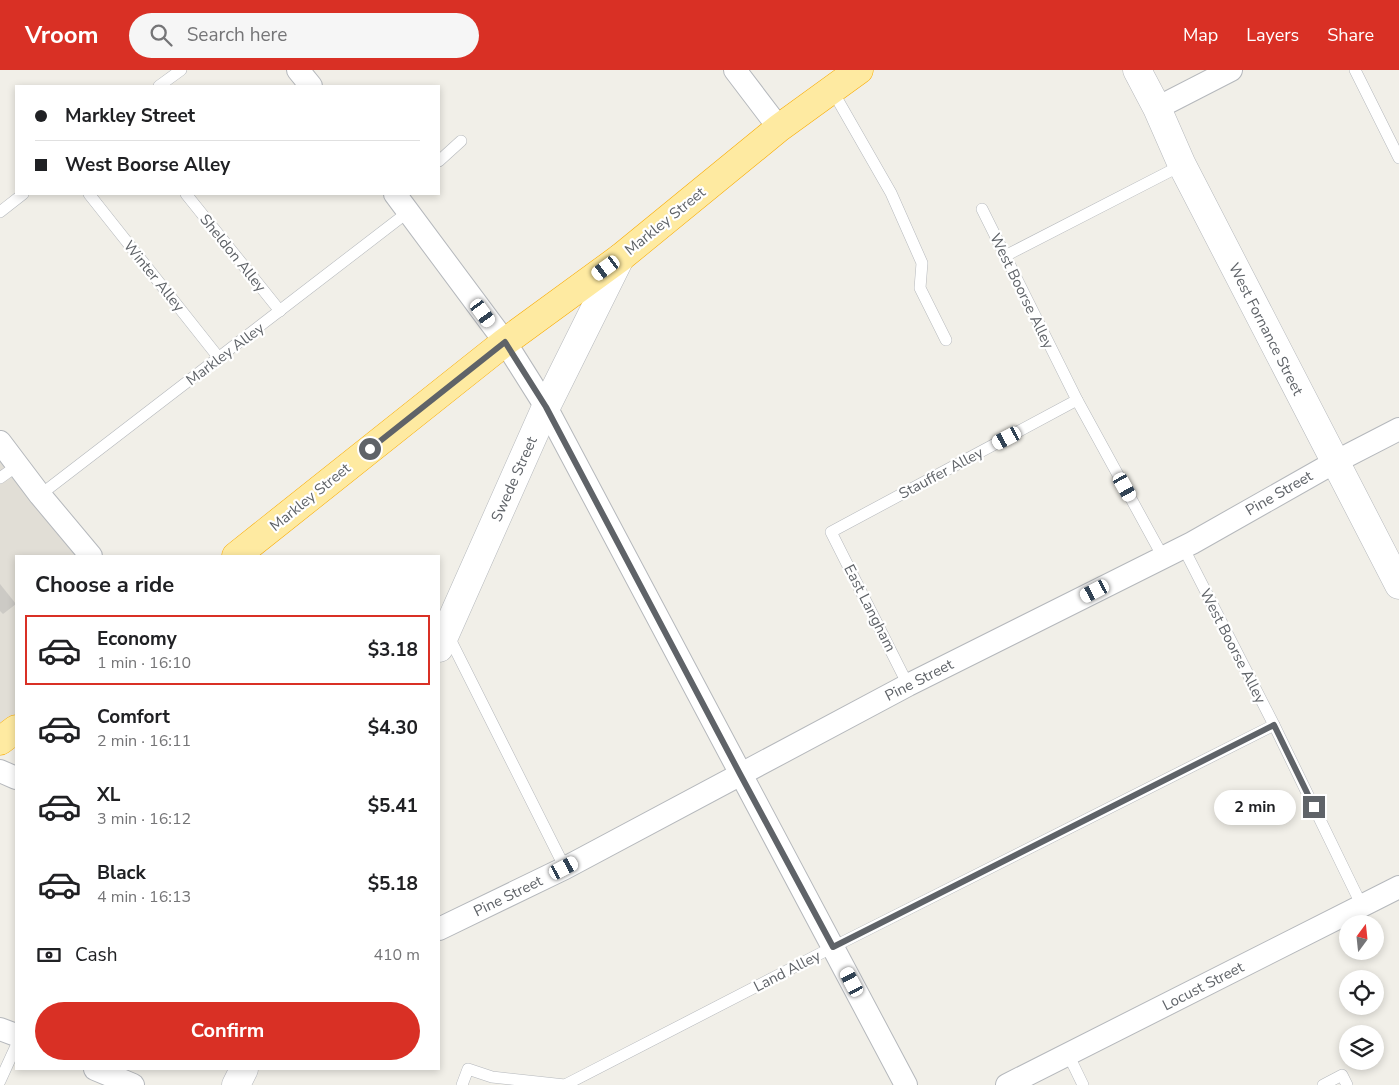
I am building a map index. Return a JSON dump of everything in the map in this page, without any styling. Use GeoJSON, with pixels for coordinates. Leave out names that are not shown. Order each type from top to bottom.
{"type":"FeatureCollection","features":[{"type":"Feature","properties":{"kind":"highway","name":"Markley Street"},"geometry":{"type":"LineString","coordinates":[[237,555],[505,342],[620,258],[779,128],[859,70]]}},
{"type":"Feature","properties":{"kind":"highway"},"geometry":{"type":"LineString","coordinates":[[0,741],[15,730]]}},
{"type":"Feature","properties":{"kind":"street"},"geometry":{"type":"LineString","coordinates":[[298,70],[310,85]]}},
{"type":"Feature","properties":{"kind":"street"},"geometry":{"type":"LineString","coordinates":[[735,70],[779,128]]}},
{"type":"Feature","properties":{"kind":"street","name":"West Fornance Street"},"geometry":{"type":"LineString","coordinates":[[1137,70],[1157,108],[1182,165],[1399,585]]}},
{"type":"Feature","properties":{"kind":"street"},"geometry":{"type":"LineString","coordinates":[[1157,108],[1231,70]]}},
{"type":"Feature","properties":{"kind":"street"},"geometry":{"type":"LineString","coordinates":[[400,199],[505,342],[546,407],[906,1085]]}},
{"type":"Feature","properties":{"kind":"street","name":"Swede Street"},"geometry":{"type":"LineString","coordinates":[[443,640],[546,407],[620,258]]}},
{"type":"Feature","properties":{"kind":"street","name":"Pine Street"},"geometry":{"type":"LineString","coordinates":[[440,929],[564,868],[908,685],[1183,547],[1334,462],[1399,429]]}},
{"type":"Feature","properties":{"kind":"street"},"geometry":{"type":"LineString","coordinates":[[0,442],[9,472],[40,495],[90,555]]}},
{"type":"Feature","properties":{"kind":"street"},"geometry":{"type":"LineString","coordinates":[[0,771],[15,778]]}},
{"type":"Feature","properties":{"kind":"street","name":"Locust Street"},"geometry":{"type":"LineString","coordinates":[[1008,1085],[1399,887]]}},
{"type":"Feature","properties":{"kind":"street"},"geometry":{"type":"LineString","coordinates":[[0,1028],[15,1035]]}},
{"type":"Feature","properties":{"kind":"street"},"geometry":{"type":"LineString","coordinates":[[103,1070],[133,1085]]}},
{"type":"Feature","properties":{"kind":"street"},"geometry":{"type":"LineString","coordinates":[[236,1085],[244,1070]]}},
{"type":"Feature","properties":{"kind":"lane"},"geometry":{"type":"LineString","coordinates":[[160,85],[181,70]]}},
{"type":"Feature","properties":{"kind":"lane"},"geometry":{"type":"LineString","coordinates":[[1355,70],[1399,158]]}},
{"type":"Feature","properties":{"kind":"lane"},"geometry":{"type":"LineString","coordinates":[[832,90],[891,194],[922,263],[920,288],[946,340]]}},
{"type":"Feature","properties":{"kind":"lane"},"geometry":{"type":"LineString","coordinates":[[440,159],[461,142]]}},
{"type":"Feature","properties":{"kind":"lane"},"geometry":{"type":"LineString","coordinates":[[1005,256],[1182,165]]}},
{"type":"Feature","properties":{"kind":"lane"},"geometry":{"type":"LineString","coordinates":[[0,212],[22,195]]}},
{"type":"Feature","properties":{"kind":"lane","name":"Winter Alley"},"geometry":{"type":"LineString","coordinates":[[89,195],[219,358]]}},
{"type":"Feature","properties":{"kind":"lane","name":"Sheldon Alley"},"geometry":{"type":"LineString","coordinates":[[187,195],[280,311]]}},
{"type":"Feature","properties":{"kind":"lane","name":"Markley Alley"},"geometry":{"type":"LineString","coordinates":[[40,495],[280,311],[400,199]]}},
{"type":"Feature","properties":{"kind":"lane","name":"West Boorse Alley"},"geometry":{"type":"LineString","coordinates":[[982,209],[1077,400],[1163,557]]}},
{"type":"Feature","properties":{"kind":"lane","name":"Stauffer Alley"},"geometry":{"type":"LineString","coordinates":[[831,532],[1077,400]]}},
{"type":"Feature","properties":{"kind":"lane","name":"East Langham"},"geometry":{"type":"LineString","coordinates":[[831,532],[908,685]]}},
{"type":"Feature","properties":{"kind":"lane","name":"West Boorse Alley"},"geometry":{"type":"LineString","coordinates":[[1183,547],[1274,725],[1362,906]]}},
{"type":"Feature","properties":{"kind":"lane"},"geometry":{"type":"LineString","coordinates":[[443,640],[564,868]]}},
{"type":"Feature","properties":{"kind":"lane","name":"Land Alley"},"geometry":{"type":"LineString","coordinates":[[462,1085],[468,1068],[492,1077],[565,1085],[833,947],[1274,725]]}},
{"type":"Feature","properties":{"kind":"lane"},"geometry":{"type":"LineString","coordinates":[[0,1081],[15,1048]]}},
{"type":"Feature","properties":{"kind":"lane"},"geometry":{"type":"LineString","coordinates":[[1068,1054],[1083,1085]]}},
{"type":"Feature","properties":{"kind":"lane"},"geometry":{"type":"LineString","coordinates":[[1323,1085],[1342,1075],[1347,1085]]}},
{"type":"Feature","properties":{"kind":"shaded area"},"geometry":{"type":"Polygon","coordinates":[[[0,442],[90,555],[15,555],[15,730],[0,741],[0,442]]]}},
{"type":"Feature","properties":{"kind":"building"},"geometry":{"type":"Polygon","coordinates":[[[0,584],[15,605],[3,614],[0,611],[0,584]]]}},
{"type":"Feature","properties":{"kind":"route"},"geometry":{"type":"LineString","coordinates":[[370,449],[505,342],[546,407],[833,947],[1274,725],[1314,807]]}}]}
